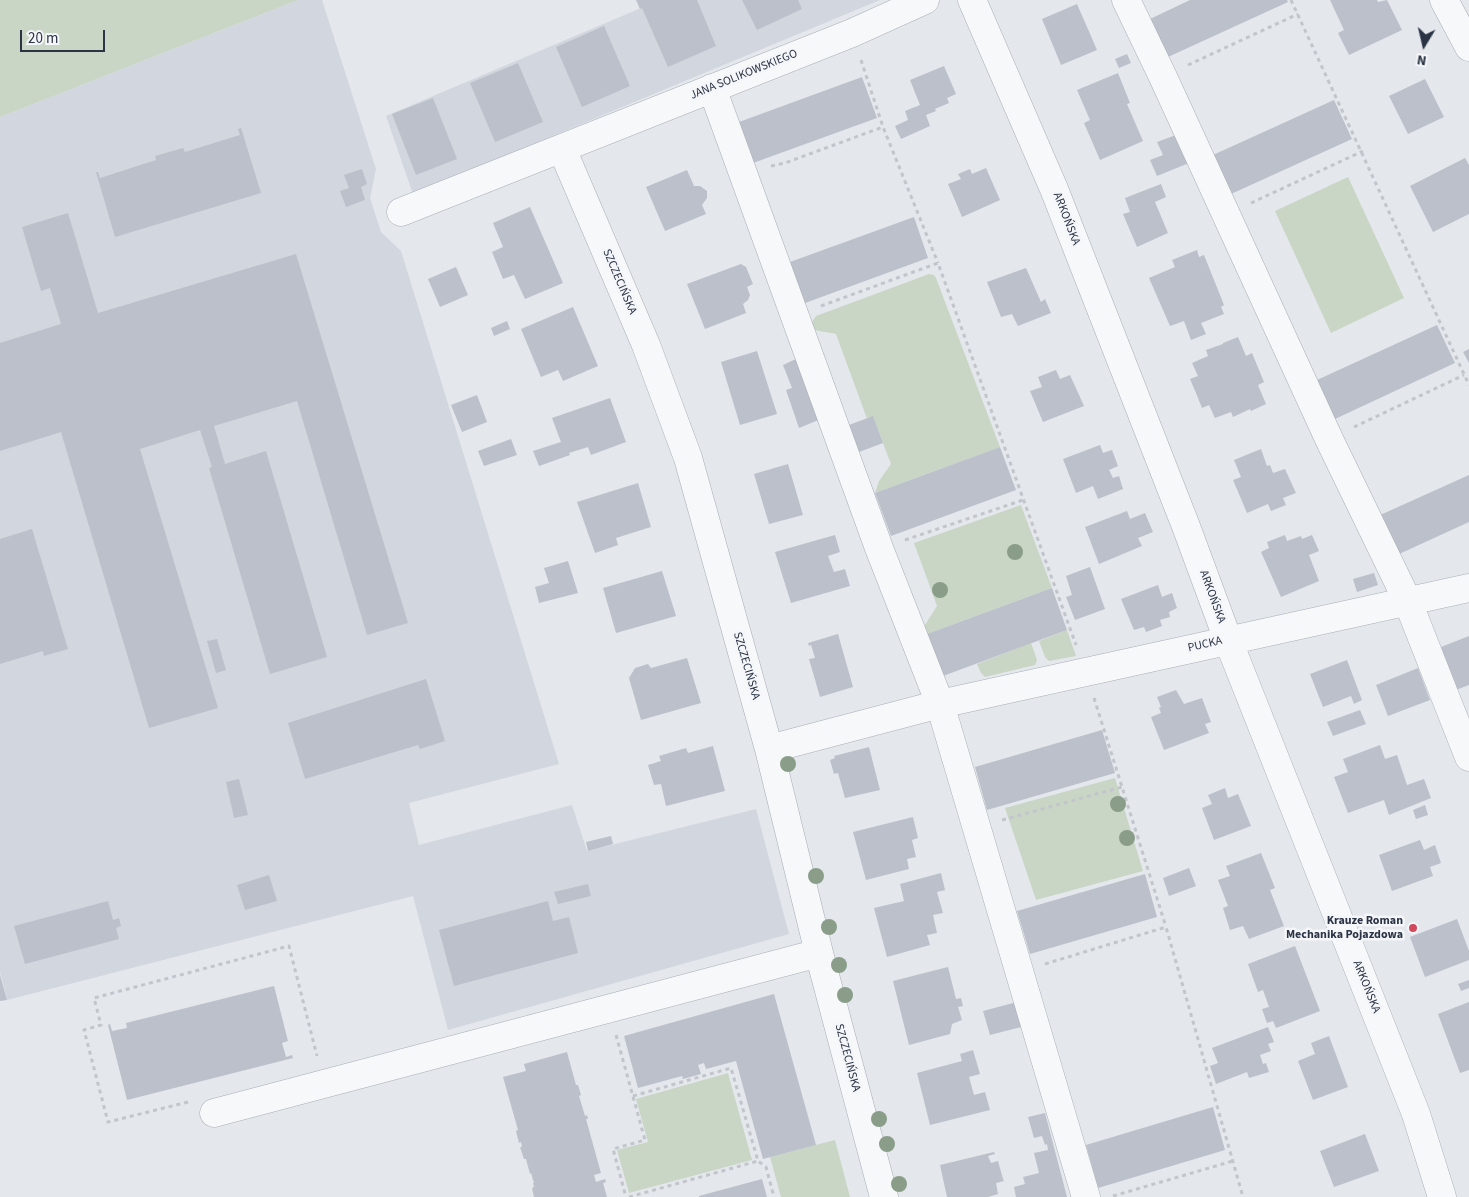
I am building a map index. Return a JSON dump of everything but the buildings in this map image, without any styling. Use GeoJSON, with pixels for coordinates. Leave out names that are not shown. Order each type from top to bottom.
{"type":"FeatureCollection","features":[{"type":"Feature","properties":{"kind":"street","name":"JANA SOLIKOWSKIEGO"},"geometry":{"type":"LineString","coordinates":[[401,212],[852,33],[926,0]]}},
{"type":"Feature","properties":{"kind":"street","name":"ARKOŃSKA"},"geometry":{"type":"LineString","coordinates":[[972,0],[1054,189],[1187,529],[1228,640],[1416,1114],[1442,1197]]}},
{"type":"Feature","properties":{"kind":"street"},"geometry":{"type":"LineString","coordinates":[[1126,0],[1329,439],[1408,602],[1469,757]]}},
{"type":"Feature","properties":{"kind":"street"},"geometry":{"type":"LineString","coordinates":[[1444,0],[1469,47]]}},
{"type":"Feature","properties":{"kind":"street"},"geometry":{"type":"LineString","coordinates":[[712,88],[879,548],[940,704],[1086,1197]]}},
{"type":"Feature","properties":{"kind":"street","name":"SZCZECIŃSKA"},"geometry":{"type":"LineString","coordinates":[[562,149],[646,345],[688,458],[769,749],[819,953],[884,1197]]}},
{"type":"Feature","properties":{"kind":"street","name":"PUCKA"},"geometry":{"type":"LineString","coordinates":[[769,749],[940,704],[1469,588]]}},
{"type":"Feature","properties":{"kind":"street"},"geometry":{"type":"LineString","coordinates":[[204,1107],[819,953]]}},
{"type":"Feature","properties":{"kind":"path"},"geometry":{"type":"LineString","coordinates":[[1291,0],[1469,385]]}},
{"type":"Feature","properties":{"kind":"path"},"geometry":{"type":"LineString","coordinates":[[1163,77],[1298,14]]}},
{"type":"Feature","properties":{"kind":"path"},"geometry":{"type":"LineString","coordinates":[[852,33],[883,127],[938,263],[1086,673],[1166,927],[1243,1197]]}},
{"type":"Feature","properties":{"kind":"path"},"geometry":{"type":"LineString","coordinates":[[743,171],[785,163],[883,127]]}},
{"type":"Feature","properties":{"kind":"path"},"geometry":{"type":"LineString","coordinates":[[1226,214],[1362,151]]}},
{"type":"Feature","properties":{"kind":"path"},"geometry":{"type":"LineString","coordinates":[[795,316],[938,263]]}},
{"type":"Feature","properties":{"kind":"path"},"geometry":{"type":"LineString","coordinates":[[1329,439],[1464,375]]}},
{"type":"Feature","properties":{"kind":"path"},"geometry":{"type":"LineString","coordinates":[[879,548],[1023,500]]}},
{"type":"Feature","properties":{"kind":"path"},"geometry":{"type":"LineString","coordinates":[[977,826],[1122,787]]}},
{"type":"Feature","properties":{"kind":"path"},"geometry":{"type":"LineString","coordinates":[[1019,972],[1166,927]]}},
{"type":"Feature","properties":{"kind":"path"},"geometry":{"type":"LineString","coordinates":[[204,1107],[108,1122],[84,1030],[101,1025],[94,998],[288,946],[318,1060]]}},
{"type":"Feature","properties":{"kind":"path"},"geometry":{"type":"LineString","coordinates":[[614,1029],[645,1140],[613,1149],[628,1197],[758,1161]]}},
{"type":"Feature","properties":{"kind":"path"},"geometry":{"type":"LineString","coordinates":[[633,1096],[731,1068],[758,1161],[766,1167],[774,1197]]}},
{"type":"Feature","properties":{"kind":"path"},"geometry":{"type":"LineString","coordinates":[[1109,1197],[1233,1160]]}},
{"type":"Feature","properties":{"kind":"shaded area"},"geometry":{"type":"Polygon","coordinates":[[[298,0],[322,0],[376,169],[370,198],[381,232],[401,251],[559,764],[409,803],[419,845],[572,805],[587,851],[756,809],[789,934],[448,1030],[413,896],[7,1000],[0,972],[0,117],[298,0]]]}},
{"type":"Feature","properties":{"kind":"shaded area"},"geometry":{"type":"Polygon","coordinates":[[[660,0],[880,0],[413,194],[386,116],[660,0]]]}},
{"type":"Feature","properties":{"kind":"green space"},"geometry":{"type":"Polygon","coordinates":[[[0,0],[298,0],[0,117],[0,0]]]}},
{"type":"Feature","properties":{"kind":"green space"},"geometry":{"type":"Polygon","coordinates":[[[1348,177],[1404,298],[1331,333],[1275,211],[1348,177]]]}},
{"type":"Feature","properties":{"kind":"green space"},"geometry":{"type":"Polygon","coordinates":[[[929,274],[934,275],[936,278],[1000,447],[875,493],[879,481],[891,464],[873,417],[867,418],[866,416],[836,334],[814,330],[812,322],[816,316],[929,274]]]}},
{"type":"Feature","properties":{"kind":"green space"},"geometry":{"type":"Polygon","coordinates":[[[1021,505],[1052,588],[927,634],[923,628],[937,606],[914,543],[1021,505]]]}},
{"type":"Feature","properties":{"kind":"green space"},"geometry":{"type":"Polygon","coordinates":[[[1067,630],[1076,656],[1049,661],[1045,657],[1039,641],[1067,630]]]}},
{"type":"Feature","properties":{"kind":"green space"},"geometry":{"type":"Polygon","coordinates":[[[1031,643],[1037,660],[1035,665],[985,677],[981,673],[977,664],[1031,643]]]}},
{"type":"Feature","properties":{"kind":"green space"},"geometry":{"type":"Polygon","coordinates":[[[1115,778],[1143,871],[1036,900],[1005,808],[1115,778]]]}},
{"type":"Feature","properties":{"kind":"green space"},"geometry":{"type":"Polygon","coordinates":[[[728,1073],[752,1160],[629,1193],[617,1150],[648,1142],[636,1099],[728,1073]]]}},
{"type":"Feature","properties":{"kind":"green space"},"geometry":{"type":"Polygon","coordinates":[[[835,1140],[850,1197],[781,1197],[770,1157],[835,1140]]]}},
{"type":"Feature","properties":{"kind":"place","name":"Krauze Roman Mechanika Pojazdowa"},"geometry":{"type":"Point","coordinates":[1413,928]}}]}
